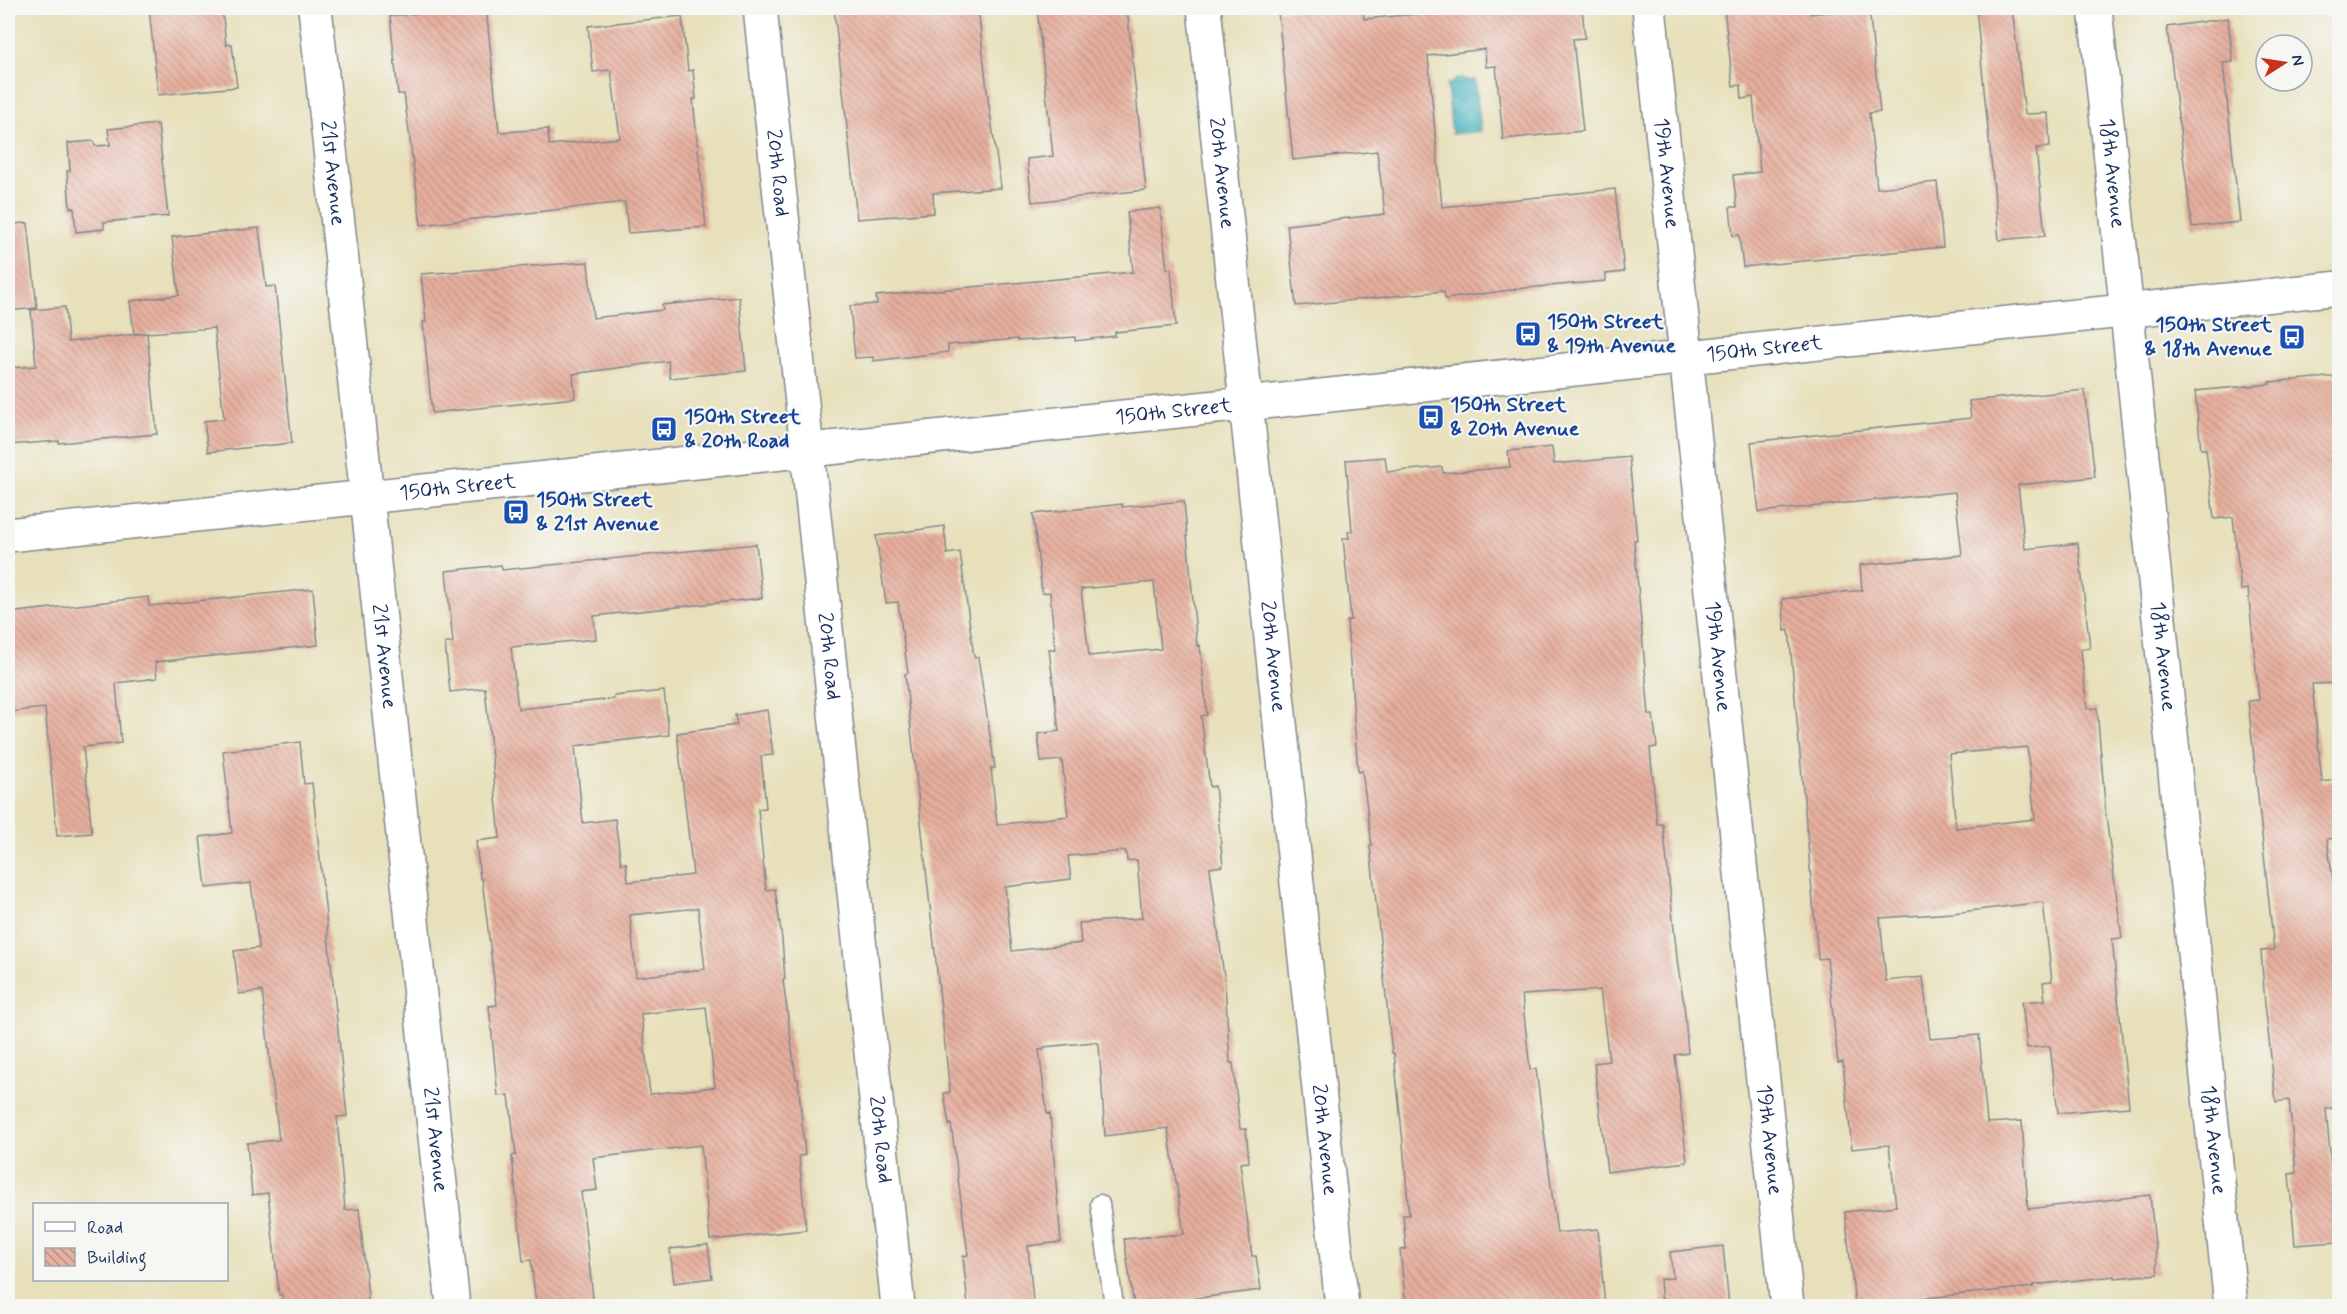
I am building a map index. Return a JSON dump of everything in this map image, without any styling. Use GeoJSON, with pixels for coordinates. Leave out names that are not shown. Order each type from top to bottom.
{"type":"FeatureCollection","features":[{"type":"Feature","properties":{"kind":"street","name":"21st Avenue"},"geometry":{"type":"LineString","coordinates":[[315,8],[453,1306]]}},
{"type":"Feature","properties":{"kind":"street","name":"20th Road"},"geometry":{"type":"LineString","coordinates":[[760,8],[898,1306]]}},
{"type":"Feature","properties":{"kind":"street","name":"20th Avenue"},"geometry":{"type":"LineString","coordinates":[[1204,8],[1342,1306]]}},
{"type":"Feature","properties":{"kind":"street","name":"19th Avenue"},"geometry":{"type":"LineString","coordinates":[[1649,8],[1787,1306]]}},
{"type":"Feature","properties":{"kind":"street","name":"18th Avenue"},"geometry":{"type":"LineString","coordinates":[[2095,8],[2231,1306]]}},
{"type":"Feature","properties":{"kind":"street","name":"150th Street"},"geometry":{"type":"LineString","coordinates":[[8,535],[2340,288]]}},
{"type":"Feature","properties":{"kind":"lane"},"geometry":{"type":"LineString","coordinates":[[1100,1204],[1114,1306]]}},
{"type":"Feature","properties":{"kind":"water"},"geometry":{"type":"Polygon","coordinates":[[[1461,78],[1475,80],[1481,131],[1452,134],[1447,84],[1461,78]]]}},
{"type":"Feature","properties":{"kind":"building"},"geometry":{"type":"Polygon","coordinates":[[[149,8],[222,8],[226,45],[232,44],[237,87],[158,95],[149,8]]]}},
{"type":"Feature","properties":{"kind":"building"},"geometry":{"type":"Polygon","coordinates":[[[486,8],[499,132],[548,129],[549,145],[620,138],[611,70],[593,72],[588,26],[682,16],[688,71],[693,70],[696,99],[693,99],[706,227],[628,233],[625,202],[421,225],[404,94],[398,94],[390,16],[486,8]]]}},
{"type":"Feature","properties":{"kind":"building"},"geometry":{"type":"Polygon","coordinates":[[[834,8],[978,8],[1001,188],[933,193],[934,213],[857,219],[834,8]]]}},
{"type":"Feature","properties":{"kind":"building"},"geometry":{"type":"Polygon","coordinates":[[[1037,8],[1127,8],[1146,190],[1032,202],[1027,159],[1053,156],[1037,8]]]}},
{"type":"Feature","properties":{"kind":"building"},"geometry":{"type":"Polygon","coordinates":[[[1309,8],[1363,8],[1364,19],[1427,13],[1427,8],[1582,8],[1585,38],[1573,39],[1583,131],[1503,139],[1496,66],[1486,67],[1485,49],[1428,56],[1442,207],[1615,189],[1624,272],[1606,274],[1606,281],[1525,288],[1445,299],[1444,291],[1296,306],[1287,225],[1385,214],[1377,151],[1293,160],[1278,11],[1309,8]]]}},
{"type":"Feature","properties":{"kind":"building"},"geometry":{"type":"Polygon","coordinates":[[[1724,8],[1810,8],[1810,14],[1869,8],[1880,112],[1869,113],[1877,188],[1937,182],[1943,247],[1743,267],[1739,235],[1733,236],[1730,207],[1737,207],[1733,175],[1760,172],[1753,97],[1742,99],[1741,85],[1733,86],[1724,8]]]}},
{"type":"Feature","properties":{"kind":"building"},"geometry":{"type":"Polygon","coordinates":[[[1976,8],[2012,8],[2025,114],[2048,113],[2050,147],[2036,148],[2045,236],[1999,240],[1976,8]]]}},
{"type":"Feature","properties":{"kind":"building"},"geometry":{"type":"Polygon","coordinates":[[[2228,18],[2233,62],[2223,63],[2240,222],[2192,227],[2167,27],[2228,18]]]}},
{"type":"Feature","properties":{"kind":"building"},"geometry":{"type":"Polygon","coordinates":[[[158,124],[168,216],[104,222],[104,229],[76,232],[74,208],[70,208],[67,171],[70,171],[68,143],[94,141],[95,146],[110,145],[108,129],[158,124]]]}},
{"type":"Feature","properties":{"kind":"building"},"geometry":{"type":"Polygon","coordinates":[[[1160,208],[1167,269],[1171,269],[1176,326],[1115,332],[1115,336],[1075,341],[1075,337],[1018,341],[1017,339],[948,345],[948,352],[873,361],[873,357],[855,358],[850,306],[877,304],[876,296],[1133,272],[1127,212],[1160,208]]]}},
{"type":"Feature","properties":{"kind":"building"},"geometry":{"type":"Polygon","coordinates":[[[28,223],[37,308],[8,311],[8,224],[28,223]]]}},
{"type":"Feature","properties":{"kind":"building"},"geometry":{"type":"Polygon","coordinates":[[[259,228],[266,287],[275,286],[292,443],[208,452],[204,421],[224,419],[214,328],[134,334],[130,301],[179,295],[172,237],[259,228]]]}},
{"type":"Feature","properties":{"kind":"building"},"geometry":{"type":"Polygon","coordinates":[[[588,262],[593,318],[663,310],[662,305],[739,297],[746,371],[670,378],[668,361],[573,374],[575,398],[432,413],[421,274],[588,262]]]}},
{"type":"Feature","properties":{"kind":"building"},"geometry":{"type":"Polygon","coordinates":[[[65,307],[68,342],[147,333],[157,434],[8,445],[9,368],[36,366],[31,310],[65,307]]]}},
{"type":"Feature","properties":{"kind":"building"},"geometry":{"type":"Polygon","coordinates":[[[2340,376],[2340,683],[2312,684],[2322,782],[2336,780],[2340,817],[2340,838],[2327,839],[2335,895],[2340,895],[2340,1107],[2326,1109],[2338,1242],[2295,1245],[2289,1174],[2296,1173],[2289,1100],[2276,1102],[2261,951],[2274,950],[2248,701],[2259,700],[2248,589],[2241,590],[2233,517],[2214,519],[2206,449],[2201,449],[2195,391],[2340,376]]]}},
{"type":"Feature","properties":{"kind":"building"},"geometry":{"type":"Polygon","coordinates":[[[2085,390],[2095,477],[2018,485],[2025,549],[2078,543],[2090,648],[2081,649],[2087,709],[2097,708],[2106,816],[2122,938],[2112,939],[2129,1107],[2058,1113],[2050,1046],[2027,1048],[2022,1002],[2045,1000],[2043,982],[2052,981],[2043,902],[1953,913],[1880,918],[1886,981],[1923,977],[1930,1039],[1979,1035],[1987,1123],[2022,1121],[2028,1209],[2150,1195],[2158,1274],[2115,1278],[2115,1276],[2033,1285],[2033,1287],[1855,1305],[1845,1212],[1896,1206],[1889,1145],[1852,1149],[1843,1062],[1838,1063],[1827,958],[1818,959],[1789,630],[1785,631],[1782,599],[1862,590],[1860,565],[1962,555],[1955,492],[1759,512],[1751,442],[1971,418],[1969,401],[2085,390]],[[2027,747],[1949,754],[1956,828],[2035,819],[2027,747]]]}},
{"type":"Feature","properties":{"kind":"building"},"geometry":{"type":"Polygon","coordinates":[[[1552,447],[1554,464],[1629,457],[1649,715],[1653,715],[1657,747],[1650,748],[1657,824],[1663,824],[1684,1003],[1688,1053],[1675,1055],[1687,1162],[1607,1172],[1594,1063],[1609,1061],[1600,990],[1522,995],[1530,1070],[1536,1069],[1557,1233],[1598,1229],[1605,1306],[1406,1306],[1400,1250],[1406,1249],[1403,1215],[1409,1215],[1403,1143],[1370,846],[1372,846],[1362,771],[1358,772],[1347,621],[1351,620],[1343,538],[1349,538],[1348,532],[1352,531],[1346,460],[1385,457],[1387,472],[1442,467],[1443,473],[1510,467],[1508,451],[1552,447]]]}},
{"type":"Feature","properties":{"kind":"building"},"geometry":{"type":"Polygon","coordinates":[[[1184,501],[1197,646],[1200,645],[1207,715],[1201,716],[1210,787],[1215,786],[1223,866],[1210,868],[1225,984],[1230,1063],[1233,1063],[1240,1129],[1246,1129],[1249,1162],[1240,1163],[1252,1256],[1256,1256],[1261,1290],[1167,1302],[1168,1306],[1134,1306],[1124,1239],[1184,1234],[1168,1128],[1105,1136],[1099,1044],[1094,1042],[1044,1047],[1044,1050],[1039,1050],[1047,1114],[1050,1113],[1061,1242],[1028,1246],[1033,1301],[1022,1302],[1022,1306],[968,1306],[963,1256],[968,1255],[951,1124],[949,1125],[944,1093],[950,1092],[905,674],[908,673],[898,602],[886,603],[876,536],[944,526],[947,554],[960,552],[974,657],[978,657],[995,768],[991,768],[997,825],[1068,816],[1062,760],[1041,762],[1038,734],[1059,731],[1049,649],[1055,649],[1050,592],[1042,593],[1033,514],[1122,504],[1122,507],[1184,501]],[[1154,582],[1081,589],[1089,656],[1161,649],[1154,582]],[[1126,851],[1068,856],[1071,879],[1005,887],[1012,951],[1081,943],[1079,923],[1142,918],[1137,860],[1127,861],[1126,851]]]}},
{"type":"Feature","properties":{"kind":"building"},"geometry":{"type":"Polygon","coordinates":[[[756,544],[762,598],[594,616],[596,639],[511,647],[518,709],[614,699],[614,696],[664,691],[669,735],[575,746],[583,823],[615,819],[621,864],[626,863],[628,882],[693,875],[677,733],[737,725],[735,715],[767,710],[773,755],[761,756],[766,808],[758,809],[766,890],[775,889],[782,939],[785,979],[783,980],[796,1079],[798,1079],[805,1155],[799,1156],[806,1230],[710,1240],[701,1145],[593,1158],[597,1190],[581,1192],[594,1306],[536,1306],[531,1260],[523,1261],[512,1156],[516,1155],[509,1095],[498,1096],[489,1006],[497,1005],[476,841],[500,838],[485,688],[450,692],[445,643],[453,643],[446,571],[501,565],[502,570],[756,544]],[[698,908],[630,915],[636,977],[705,969],[698,908]],[[706,1007],[641,1014],[650,1094],[715,1087],[706,1007]]]}},
{"type":"Feature","properties":{"kind":"building"},"geometry":{"type":"Polygon","coordinates":[[[313,589],[318,645],[155,662],[157,678],[116,683],[121,743],[83,747],[92,833],[57,836],[45,708],[8,712],[8,650],[11,650],[8,613],[148,597],[149,606],[313,589]]]}},
{"type":"Feature","properties":{"kind":"building"},"geometry":{"type":"Polygon","coordinates":[[[300,742],[304,784],[312,783],[347,1116],[337,1117],[345,1210],[359,1209],[369,1306],[284,1306],[282,1295],[279,1295],[268,1193],[252,1195],[247,1143],[279,1140],[262,991],[239,994],[234,951],[259,948],[251,883],[206,888],[200,837],[232,833],[223,751],[300,742]]]}},
{"type":"Feature","properties":{"kind":"building"},"geometry":{"type":"Polygon","coordinates":[[[708,1245],[712,1278],[674,1283],[670,1249],[708,1245]]]}},
{"type":"Feature","properties":{"kind":"building"},"geometry":{"type":"Polygon","coordinates":[[[1723,1246],[1729,1306],[1662,1306],[1660,1279],[1673,1278],[1670,1252],[1723,1246]]]}},
{"type":"Feature","properties":{"kind":"place","name":"150th Street & 19th Avenue"},"geometry":{"type":"Point","coordinates":[1528,334]}},
{"type":"Feature","properties":{"kind":"place","name":"150th Street & 18th Avenue"},"geometry":{"type":"Point","coordinates":[2292,337]}},
{"type":"Feature","properties":{"kind":"place","name":"150th Street & 20th Avenue"},"geometry":{"type":"Point","coordinates":[1431,417]}},
{"type":"Feature","properties":{"kind":"place","name":"150th Street & 20th Road"},"geometry":{"type":"Point","coordinates":[664,429]}},
{"type":"Feature","properties":{"kind":"place","name":"150th Street & 21st Avenue"},"geometry":{"type":"Point","coordinates":[516,512]}}]}
